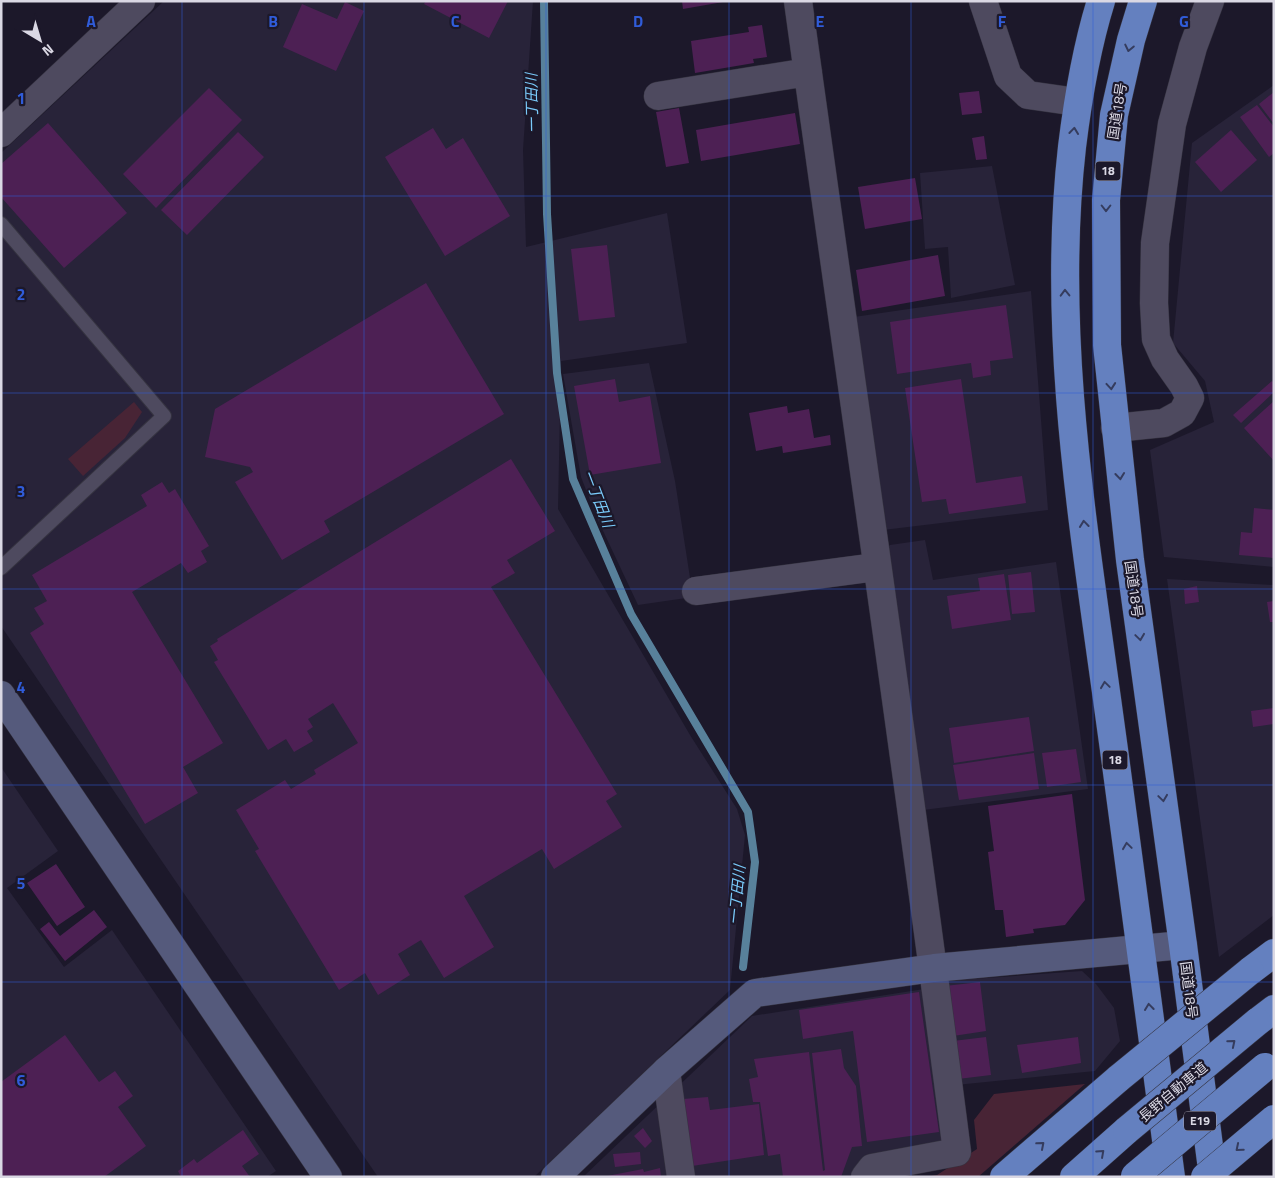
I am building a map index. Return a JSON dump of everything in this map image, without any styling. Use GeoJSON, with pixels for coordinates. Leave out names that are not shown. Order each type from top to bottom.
{"type":"FeatureCollection","features":[{"type":"Feature","properties":{"kind":"highway","name":"18"},"geometry":{"type":"LineString","coordinates":[[1101,1],[1093,26],[1077,102],[1068,178],[1064,262],[1066,342],[1074,444],[1088,564],[1142,949],[1171,1177]]}},
{"type":"Feature","properties":{"kind":"highway","name":"国道18号"},"geometry":{"type":"LineString","coordinates":[[1143,1],[1130,40],[1114,116],[1106,200],[1107,345],[1130,560],[1213,1177]]}},
{"type":"Feature","properties":{"kind":"highway"},"geometry":{"type":"LineString","coordinates":[[1004,1177],[1118,1078],[1274,953]]}},
{"type":"Feature","properties":{"kind":"highway","name":"長野自動車道"},"geometry":{"type":"LineString","coordinates":[[1074,1177],[1127,1130],[1265,1015]]}},
{"type":"Feature","properties":{"kind":"highway","name":"E19"},"geometry":{"type":"LineString","coordinates":[[1134,1176],[1269,1063]]}},
{"type":"Feature","properties":{"kind":"highway"},"geometry":{"type":"LineString","coordinates":[[1204,1177],[1274,1119]]}},
{"type":"Feature","properties":{"kind":"street"},"geometry":{"type":"LineString","coordinates":[[1,133],[141,1]]}},
{"type":"Feature","properties":{"kind":"street"},"geometry":{"type":"LineString","coordinates":[[798,1],[876,567],[934,968],[957,1152],[872,1168],[865,1177]]}},
{"type":"Feature","properties":{"kind":"street"},"geometry":{"type":"LineString","coordinates":[[984,1],[1008,76],[1028,95],[1077,102]]}},
{"type":"Feature","properties":{"kind":"street"},"geometry":{"type":"LineString","coordinates":[[1115,428],[1164,423],[1182,413],[1190,398],[1165,359],[1156,339],[1154,303],[1155,243],[1172,124],[1193,48],[1210,1]]}},
{"type":"Feature","properties":{"kind":"street"},"geometry":{"type":"LineString","coordinates":[[658,96],[808,72]]}},
{"type":"Feature","properties":{"kind":"street"},"geometry":{"type":"LineString","coordinates":[[696,591],[876,567]]}},
{"type":"Feature","properties":{"kind":"street"},"geometry":{"type":"LineString","coordinates":[[1,695],[328,1177]]}},
{"type":"Feature","properties":{"kind":"street"},"geometry":{"type":"LineString","coordinates":[[555,1177],[666,1070],[755,993],[934,968],[1183,945]]}},
{"type":"Feature","properties":{"kind":"street"},"geometry":{"type":"LineString","coordinates":[[666,1070],[681,1177]]}},
{"type":"Feature","properties":{"kind":"lane"},"geometry":{"type":"LineString","coordinates":[[1,224],[164,416],[1,568]]}},
{"type":"Feature","properties":{"kind":"shaded area"},"geometry":{"type":"Polygon","coordinates":[[[164,1],[533,1],[523,150],[526,247],[667,213],[687,343],[561,361],[558,509],[690,735],[737,809],[745,835],[730,990],[534,1177],[378,1177],[1,626],[1,153],[164,1]]]}},
{"type":"Feature","properties":{"kind":"shaded area"},"geometry":{"type":"Polygon","coordinates":[[[1274,85],[1274,567],[1164,557],[1150,450],[1214,422],[1205,381],[1173,343],[1192,143],[1274,85]]]}},
{"type":"Feature","properties":{"kind":"shaded area"},"geometry":{"type":"Polygon","coordinates":[[[992,166],[1015,285],[951,298],[948,247],[925,249],[920,173],[992,166]]]}},
{"type":"Feature","properties":{"kind":"shaded area"},"geometry":{"type":"Polygon","coordinates":[[[1031,291],[1048,510],[883,530],[854,317],[1031,291]]]}},
{"type":"Feature","properties":{"kind":"shaded area"},"geometry":{"type":"Polygon","coordinates":[[[649,363],[675,481],[693,597],[638,605],[597,518],[581,477],[563,374],[649,363]]]}},
{"type":"Feature","properties":{"kind":"shaded area"},"geometry":{"type":"Polygon","coordinates":[[[134,402],[142,412],[125,438],[83,476],[68,459],[134,402]]]}},
{"type":"Feature","properties":{"kind":"shaded area"},"geometry":{"type":"Polygon","coordinates":[[[925,540],[933,580],[1056,562],[1088,789],[923,810],[885,551],[890,545],[925,540]]]}},
{"type":"Feature","properties":{"kind":"shaded area"},"geometry":{"type":"Polygon","coordinates":[[[1167,579],[1274,585],[1274,915],[1219,957],[1167,579]]]}},
{"type":"Feature","properties":{"kind":"shaded area"},"geometry":{"type":"Polygon","coordinates":[[[1,767],[58,851],[7,888],[64,967],[112,930],[276,1171],[267,1177],[1,1177],[1,767]]]}},
{"type":"Feature","properties":{"kind":"shaded area"},"geometry":{"type":"Polygon","coordinates":[[[1082,971],[1096,984],[1114,1008],[1120,1041],[1095,1071],[956,1085],[944,981],[1082,971]]]}},
{"type":"Feature","properties":{"kind":"shaded area"},"geometry":{"type":"Polygon","coordinates":[[[924,989],[945,1141],[853,1177],[583,1177],[752,1016],[924,989]]]}},
{"type":"Feature","properties":{"kind":"shaded area"},"geometry":{"type":"Polygon","coordinates":[[[1085,1084],[978,1177],[925,1177],[937,1175],[977,1149],[974,1120],[994,1094],[1085,1084]]]}},
{"type":"Feature","properties":{"kind":"building"},"geometry":{"type":"Polygon","coordinates":[[[426,1],[508,1],[489,38],[424,4],[426,1]]]}},
{"type":"Feature","properties":{"kind":"building"},"geometry":{"type":"Polygon","coordinates":[[[682,1],[723,1],[723,2],[683,9],[682,1]]]}},
{"type":"Feature","properties":{"kind":"building"},"geometry":{"type":"Polygon","coordinates":[[[345,2],[364,11],[336,71],[283,47],[302,4],[337,19],[345,2]]]}},
{"type":"Feature","properties":{"kind":"building"},"geometry":{"type":"Polygon","coordinates":[[[762,25],[767,57],[753,59],[754,63],[695,73],[691,41],[749,32],[748,27],[762,25]]]}},
{"type":"Feature","properties":{"kind":"building"},"geometry":{"type":"Polygon","coordinates":[[[209,88],[242,120],[156,208],[123,174],[209,88]]]}},
{"type":"Feature","properties":{"kind":"building"},"geometry":{"type":"Polygon","coordinates":[[[979,91],[982,113],[962,115],[959,93],[979,91]]]}},
{"type":"Feature","properties":{"kind":"building"},"geometry":{"type":"Polygon","coordinates":[[[1274,92],[1274,124],[1259,104],[1274,92]]]}},
{"type":"Feature","properties":{"kind":"building"},"geometry":{"type":"Polygon","coordinates":[[[1257,105],[1274,127],[1274,153],[1269,157],[1240,117],[1257,105]]]}},
{"type":"Feature","properties":{"kind":"building"},"geometry":{"type":"Polygon","coordinates":[[[679,108],[689,163],[666,167],[656,112],[679,108]]]}},
{"type":"Feature","properties":{"kind":"building"},"geometry":{"type":"Polygon","coordinates":[[[795,113],[800,144],[701,161],[696,130],[795,113]]]}},
{"type":"Feature","properties":{"kind":"building"},"geometry":{"type":"Polygon","coordinates":[[[48,123],[127,213],[64,268],[1,197],[1,164],[48,123]]]}},
{"type":"Feature","properties":{"kind":"building"},"geometry":{"type":"Polygon","coordinates":[[[433,128],[446,149],[463,138],[510,216],[445,256],[385,157],[433,128]]]}},
{"type":"Feature","properties":{"kind":"building"},"geometry":{"type":"Polygon","coordinates":[[[1231,130],[1257,160],[1221,192],[1195,162],[1231,130]]]}},
{"type":"Feature","properties":{"kind":"building"},"geometry":{"type":"Polygon","coordinates":[[[238,132],[264,157],[187,235],[161,210],[238,132]]]}},
{"type":"Feature","properties":{"kind":"building"},"geometry":{"type":"Polygon","coordinates":[[[984,136],[987,159],[976,160],[972,138],[984,136]]]}},
{"type":"Feature","properties":{"kind":"building"},"geometry":{"type":"Polygon","coordinates":[[[915,178],[922,219],[865,229],[858,187],[915,178]]]}},
{"type":"Feature","properties":{"kind":"building"},"geometry":{"type":"Polygon","coordinates":[[[607,245],[615,317],[579,321],[571,249],[607,245]]]}},
{"type":"Feature","properties":{"kind":"building"},"geometry":{"type":"Polygon","coordinates":[[[938,255],[945,296],[862,311],[856,270],[938,255]]]}},
{"type":"Feature","properties":{"kind":"building"},"geometry":{"type":"Polygon","coordinates":[[[426,283],[504,414],[324,521],[330,532],[282,560],[235,482],[253,472],[250,467],[205,457],[215,409],[426,283]]]}},
{"type":"Feature","properties":{"kind":"building"},"geometry":{"type":"Polygon","coordinates":[[[1006,305],[1013,358],[990,361],[991,375],[973,378],[971,363],[897,374],[890,322],[1006,305]]]}},
{"type":"Feature","properties":{"kind":"building"},"geometry":{"type":"Polygon","coordinates":[[[615,379],[619,402],[650,396],[661,463],[590,475],[574,386],[615,379]]]}},
{"type":"Feature","properties":{"kind":"building"},"geometry":{"type":"Polygon","coordinates":[[[961,379],[976,483],[1022,476],[1026,503],[949,514],[946,499],[922,502],[905,388],[961,379]]]}},
{"type":"Feature","properties":{"kind":"building"},"geometry":{"type":"Polygon","coordinates":[[[1272,381],[1274,383],[1274,392],[1241,423],[1233,415],[1272,381]]]}},
{"type":"Feature","properties":{"kind":"building"},"geometry":{"type":"Polygon","coordinates":[[[1274,401],[1274,461],[1244,428],[1274,401]]]}},
{"type":"Feature","properties":{"kind":"building"},"geometry":{"type":"Polygon","coordinates":[[[787,406],[788,413],[809,409],[814,438],[830,435],[831,445],[783,453],[782,446],[756,451],[749,413],[787,406]]]}},
{"type":"Feature","properties":{"kind":"building"},"geometry":{"type":"Polygon","coordinates":[[[511,459],[555,531],[507,560],[515,573],[491,587],[617,794],[606,801],[622,827],[554,869],[542,849],[464,896],[494,947],[444,978],[421,940],[398,954],[410,975],[378,995],[365,973],[339,990],[255,851],[259,849],[236,810],[285,780],[291,789],[316,774],[314,770],[358,743],[333,703],[308,719],[313,727],[307,731],[313,741],[294,752],[286,739],[268,750],[214,662],[218,660],[210,646],[218,641],[217,639],[511,459]]]}},
{"type":"Feature","properties":{"kind":"building"},"geometry":{"type":"Polygon","coordinates":[[[162,482],[169,493],[175,489],[209,546],[201,551],[207,562],[188,573],[181,563],[132,592],[223,743],[183,767],[198,793],[145,824],[30,633],[44,624],[34,608],[47,601],[32,575],[147,506],[141,495],[162,482]]]}},
{"type":"Feature","properties":{"kind":"building"},"geometry":{"type":"Polygon","coordinates":[[[1254,508],[1274,510],[1274,558],[1239,555],[1241,532],[1252,533],[1254,508]]]}},
{"type":"Feature","properties":{"kind":"building"},"geometry":{"type":"Polygon","coordinates":[[[1031,572],[1035,612],[1012,614],[1008,575],[1031,572]]]}},
{"type":"Feature","properties":{"kind":"building"},"geometry":{"type":"Polygon","coordinates":[[[1004,574],[1011,620],[952,629],[947,596],[980,591],[978,578],[1004,574]]]}},
{"type":"Feature","properties":{"kind":"building"},"geometry":{"type":"Polygon","coordinates":[[[1197,586],[1199,602],[1185,604],[1184,589],[1197,586]]]}},
{"type":"Feature","properties":{"kind":"building"},"geometry":{"type":"Polygon","coordinates":[[[1274,601],[1274,622],[1270,622],[1267,602],[1274,601]]]}},
{"type":"Feature","properties":{"kind":"building"},"geometry":{"type":"Polygon","coordinates":[[[1274,708],[1274,724],[1253,727],[1251,711],[1274,708]]]}},
{"type":"Feature","properties":{"kind":"building"},"geometry":{"type":"Polygon","coordinates":[[[1029,717],[1034,751],[954,763],[949,728],[1029,717]]]}},
{"type":"Feature","properties":{"kind":"building"},"geometry":{"type":"Polygon","coordinates":[[[1076,749],[1081,782],[1047,787],[1042,753],[1076,749]]]}},
{"type":"Feature","properties":{"kind":"building"},"geometry":{"type":"Polygon","coordinates":[[[1034,753],[1039,789],[959,800],[953,765],[1034,753]]]}},
{"type":"Feature","properties":{"kind":"building"},"geometry":{"type":"Polygon","coordinates":[[[1072,794],[1085,900],[1065,925],[1033,929],[1034,933],[1006,937],[1003,910],[995,910],[988,852],[994,851],[988,806],[1072,794]]]}},
{"type":"Feature","properties":{"kind":"building"},"geometry":{"type":"Polygon","coordinates":[[[56,864],[85,907],[57,926],[27,883],[56,864]]]}},
{"type":"Feature","properties":{"kind":"building"},"geometry":{"type":"Polygon","coordinates":[[[94,910],[107,927],[65,961],[40,929],[49,922],[60,936],[94,910]]]}},
{"type":"Feature","properties":{"kind":"building"},"geometry":{"type":"Polygon","coordinates":[[[980,982],[986,1031],[953,1036],[945,986],[980,982]]]}},
{"type":"Feature","properties":{"kind":"building"},"geometry":{"type":"Polygon","coordinates":[[[919,992],[939,1132],[867,1142],[853,1031],[803,1039],[799,1010],[919,992]]]}},
{"type":"Feature","properties":{"kind":"building"},"geometry":{"type":"Polygon","coordinates":[[[65,1035],[99,1082],[115,1071],[133,1096],[118,1107],[146,1146],[104,1177],[1,1177],[1,1082],[65,1035]]]}},
{"type":"Feature","properties":{"kind":"building"},"geometry":{"type":"Polygon","coordinates":[[[986,1037],[991,1075],[958,1079],[953,1041],[986,1037]]]}},
{"type":"Feature","properties":{"kind":"building"},"geometry":{"type":"Polygon","coordinates":[[[1078,1037],[1081,1063],[1022,1073],[1017,1045],[1078,1037]]]}},
{"type":"Feature","properties":{"kind":"building"},"geometry":{"type":"Polygon","coordinates":[[[841,1049],[844,1068],[856,1086],[862,1146],[852,1147],[841,1177],[783,1177],[780,1154],[768,1156],[760,1102],[753,1102],[749,1079],[758,1077],[754,1059],[809,1052],[823,1171],[825,1170],[812,1053],[841,1049]]]}},
{"type":"Feature","properties":{"kind":"building"},"geometry":{"type":"Polygon","coordinates":[[[708,1097],[710,1110],[759,1104],[764,1155],[692,1166],[683,1099],[708,1097]]]}},
{"type":"Feature","properties":{"kind":"building"},"geometry":{"type":"Polygon","coordinates":[[[643,1128],[652,1141],[645,1148],[634,1136],[643,1128]]]}},
{"type":"Feature","properties":{"kind":"building"},"geometry":{"type":"Polygon","coordinates":[[[243,1130],[259,1154],[242,1166],[250,1177],[181,1177],[178,1171],[194,1159],[197,1163],[243,1130]]]}},
{"type":"Feature","properties":{"kind":"building"},"geometry":{"type":"Polygon","coordinates":[[[640,1152],[641,1164],[615,1167],[613,1154],[640,1152]]]}},
{"type":"Feature","properties":{"kind":"building"},"geometry":{"type":"Polygon","coordinates":[[[660,1168],[661,1177],[602,1177],[643,1169],[644,1172],[660,1168]]]}},
{"type":"Feature","properties":{"kind":"waterway","name":"一丁田川"},"geometry":{"type":"LineString","coordinates":[[544,1],[547,214],[557,373],[573,479],[631,614],[748,812],[755,862],[743,967]]}}]}
